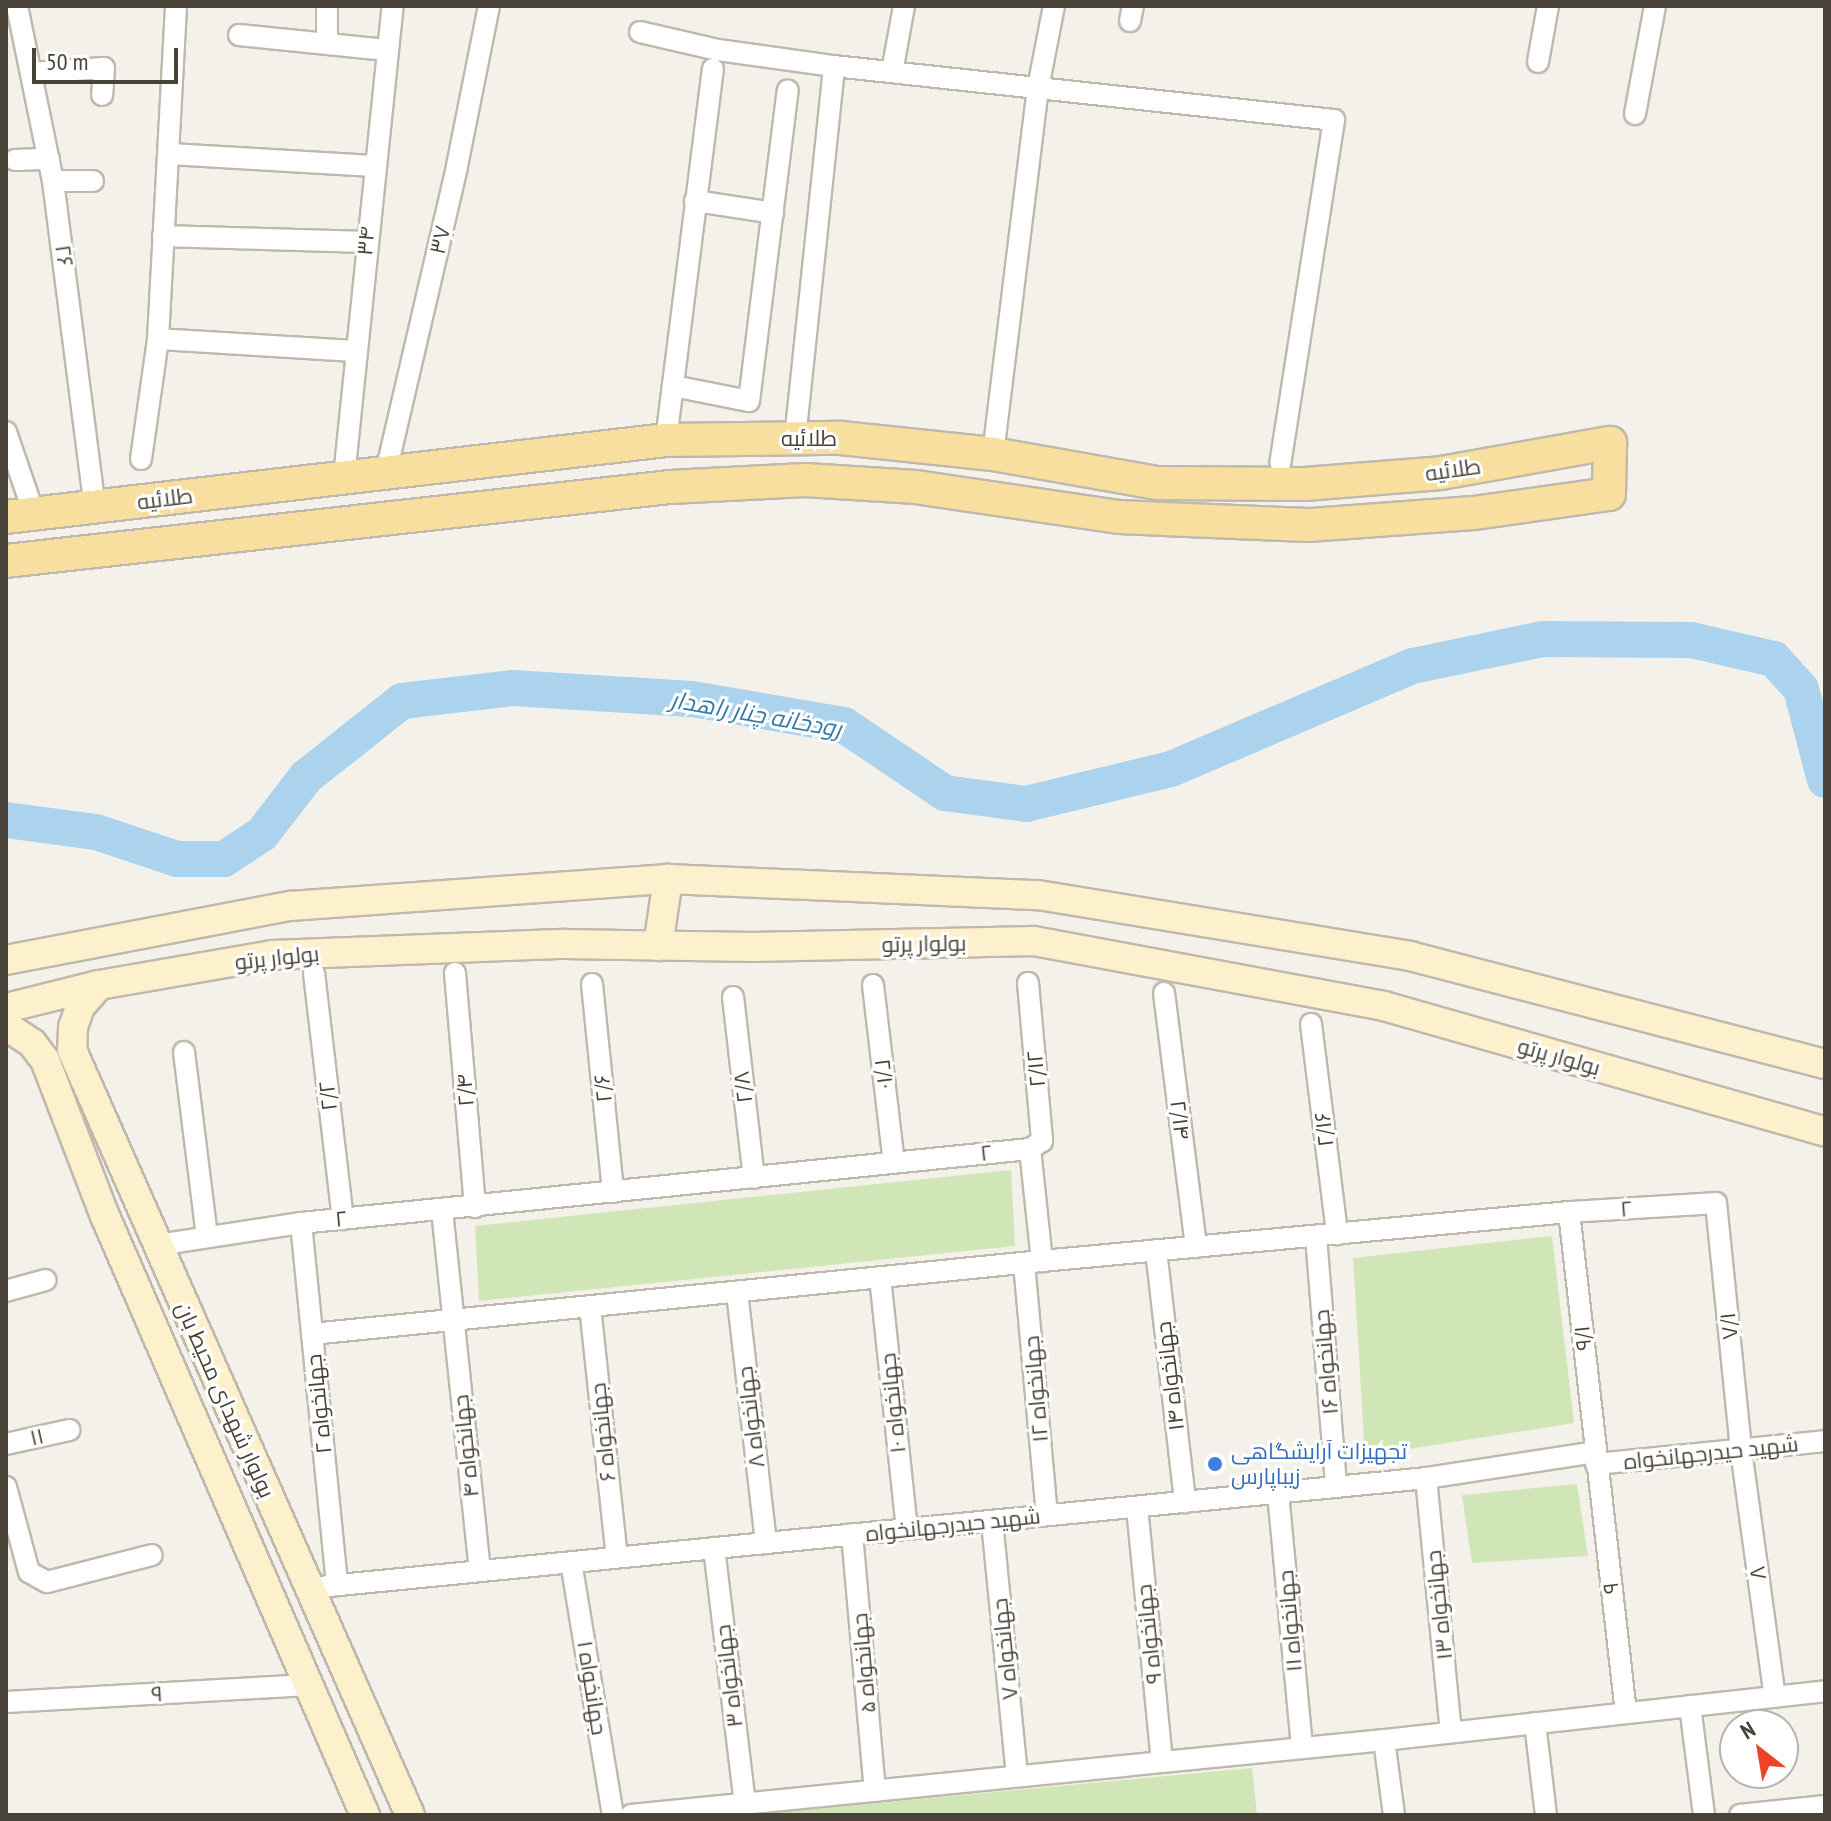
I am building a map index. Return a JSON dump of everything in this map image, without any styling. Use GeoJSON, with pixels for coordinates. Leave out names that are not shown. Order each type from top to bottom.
{"type":"FeatureCollection","features":[{"type":"Feature","properties":{"kind":"main road","name":"طلائیه"},"geometry":{"type":"LineString","coordinates":[[6,561],[670,487],[790,481],[916,487],[1119,517],[1308,525],[1473,513],[1609,494],[1610,443],[1441,473],[1305,484],[1158,483],[993,454],[841,438],[666,440],[20,516]]}},
{"type":"Feature","properties":{"kind":"main road"},"geometry":{"type":"LineString","coordinates":[[658,946],[668,879]]}},
{"type":"Feature","properties":{"kind":"main road","name":"بولوار پرتو"},"geometry":{"type":"LineString","coordinates":[[6,960],[290,906],[668,879],[1038,895],[1410,956],[1825,1064]]}},
{"type":"Feature","properties":{"kind":"main road","name":"بولوار پرتو"},"geometry":{"type":"LineString","coordinates":[[6,1008],[99,985],[272,955],[565,944],[658,946],[1034,941],[1384,1006],[1825,1132]]}},
{"type":"Feature","properties":{"kind":"main road"},"geometry":{"type":"LineString","coordinates":[[40,1054],[46,1040],[58,1034],[73,1040],[80,1007],[99,985]]}},
{"type":"Feature","properties":{"kind":"main road","name":"بولوار شهدای محیط بان"},"geometry":{"type":"LineString","coordinates":[[6,1026],[32,1043],[40,1054],[105,1216],[365,1815]]}},
{"type":"Feature","properties":{"kind":"main road","name":"بولوار شهدای محیط بان"},"geometry":{"type":"LineString","coordinates":[[73,1040],[72,1050],[410,1815]]}},
{"type":"Feature","properties":{"kind":"street","name":"۲۶"},"geometry":{"type":"LineString","coordinates":[[17,6],[53,181],[95,508]]}},
{"type":"Feature","properties":{"kind":"street"},"geometry":{"type":"LineString","coordinates":[[141,459],[158,339],[176,6]]}},
{"type":"Feature","properties":{"kind":"street"},"geometry":{"type":"LineString","coordinates":[[327,6],[327,44]]}},
{"type":"Feature","properties":{"kind":"street","name":"۳۴"},"geometry":{"type":"LineString","coordinates":[[344,477],[366,242],[393,6]]}},
{"type":"Feature","properties":{"kind":"street","name":"۳۷"},"geometry":{"type":"LineString","coordinates":[[386,472],[457,166],[489,6]]}},
{"type":"Feature","properties":{"kind":"street"},"geometry":{"type":"LineString","coordinates":[[892,72],[904,6]]}},
{"type":"Feature","properties":{"kind":"street"},"geometry":{"type":"LineString","coordinates":[[993,454],[1038,88],[1054,6]]}},
{"type":"Feature","properties":{"kind":"street"},"geometry":{"type":"LineString","coordinates":[[1538,62],[1548,6]]}},
{"type":"Feature","properties":{"kind":"street"},"geometry":{"type":"LineString","coordinates":[[1635,114],[1655,6]]}},
{"type":"Feature","properties":{"kind":"street"},"geometry":{"type":"LineString","coordinates":[[640,32],[718,50],[834,66],[1334,120],[1280,463]]}},
{"type":"Feature","properties":{"kind":"street"},"geometry":{"type":"LineString","coordinates":[[239,35],[386,50]]}},
{"type":"Feature","properties":{"kind":"street"},"geometry":{"type":"LineString","coordinates":[[795,439],[834,66]]}},
{"type":"Feature","properties":{"kind":"street"},"geometry":{"type":"LineString","coordinates":[[31,73],[104,68],[102,95]]}},
{"type":"Feature","properties":{"kind":"street"},"geometry":{"type":"LineString","coordinates":[[666,440],[713,69]]}},
{"type":"Feature","properties":{"kind":"street"},"geometry":{"type":"LineString","coordinates":[[673,386],[749,401],[788,90]]}},
{"type":"Feature","properties":{"kind":"street"},"geometry":{"type":"LineString","coordinates":[[170,154],[374,166]]}},
{"type":"Feature","properties":{"kind":"street"},"geometry":{"type":"LineString","coordinates":[[15,160],[49,159]]}},
{"type":"Feature","properties":{"kind":"street"},"geometry":{"type":"LineString","coordinates":[[53,181],[93,181]]}},
{"type":"Feature","properties":{"kind":"street"},"geometry":{"type":"LineString","coordinates":[[695,201],[773,213]]}},
{"type":"Feature","properties":{"kind":"street"},"geometry":{"type":"LineString","coordinates":[[163,236],[366,242]]}},
{"type":"Feature","properties":{"kind":"street"},"geometry":{"type":"LineString","coordinates":[[158,339],[357,351]]}},
{"type":"Feature","properties":{"kind":"street"},"geometry":{"type":"LineString","coordinates":[[6,432],[20,516]]}},
{"type":"Feature","properties":{"kind":"street","name":"۲/۲"},"geometry":{"type":"LineString","coordinates":[[314,973],[343,1219]]}},
{"type":"Feature","properties":{"kind":"street","name":"۲/۴"},"geometry":{"type":"LineString","coordinates":[[455,973],[475,1207]]}},
{"type":"Feature","properties":{"kind":"street","name":"۲/۱۲"},"geometry":{"type":"LineString","coordinates":[[1028,983],[1042,1141],[1030,1149]]}},
{"type":"Feature","properties":{"kind":"street","name":"۲/۶"},"geometry":{"type":"LineString","coordinates":[[592,984],[613,1192]]}},
{"type":"Feature","properties":{"kind":"street","name":"۲/۱۰"},"geometry":{"type":"LineString","coordinates":[[873,985],[894,1163]]}},
{"type":"Feature","properties":{"kind":"street","name":"۲/۱۴"},"geometry":{"type":"LineString","coordinates":[[1164,993],[1196,1247]]}},
{"type":"Feature","properties":{"kind":"street","name":"۲/۸"},"geometry":{"type":"LineString","coordinates":[[733,997],[754,1178]]}},
{"type":"Feature","properties":{"kind":"street","name":"۲/۱۶"},"geometry":{"type":"LineString","coordinates":[[1311,1024],[1326,1235]]}},
{"type":"Feature","properties":{"kind":"street"},"geometry":{"type":"LineString","coordinates":[[184,1052],[207,1237]]}},
{"type":"Feature","properties":{"kind":"street"},"geometry":{"type":"LineString","coordinates":[[1030,1149],[1033,1262]]}},
{"type":"Feature","properties":{"kind":"street","name":"۲"},"geometry":{"type":"LineString","coordinates":[[157,1245],[301,1223],[1030,1149]]}},
{"type":"Feature","properties":{"kind":"street","name":"۲"},"geometry":{"type":"LineString","coordinates":[[312,1334],[1156,1250],[1569,1212],[1716,1203]]}},
{"type":"Feature","properties":{"kind":"street","name":"۷/۱"},"geometry":{"type":"LineString","coordinates":[[1716,1203],[1741,1450]]}},
{"type":"Feature","properties":{"kind":"street","name":"جهانخواه ۴"},"geometry":{"type":"LineString","coordinates":[[442,1210],[480,1571]]}},
{"type":"Feature","properties":{"kind":"street","name":"۹/۱"},"geometry":{"type":"LineString","coordinates":[[1569,1212],[1596,1458]]}},
{"type":"Feature","properties":{"kind":"street","name":"جهانخواه ۲"},"geometry":{"type":"LineString","coordinates":[[301,1223],[337,1585]]}},
{"type":"Feature","properties":{"kind":"street","name":"جهانخواه ۱۶"},"geometry":{"type":"LineString","coordinates":[[1326,1235],[1336,1487]]}},
{"type":"Feature","properties":{"kind":"street","name":"جهانخواه ۱۴"},"geometry":{"type":"LineString","coordinates":[[1156,1250],[1185,1502]]}},
{"type":"Feature","properties":{"kind":"street","name":"جهانخواه ۱۲"},"geometry":{"type":"LineString","coordinates":[[1033,1262],[1047,1515]]}},
{"type":"Feature","properties":{"kind":"street","name":"جهانخواه ۱۰"},"geometry":{"type":"LineString","coordinates":[[880,1277],[907,1529]]}},
{"type":"Feature","properties":{"kind":"street"},"geometry":{"type":"LineString","coordinates":[[6,1291],[46,1280]]}},
{"type":"Feature","properties":{"kind":"street","name":"جهانخواه ۸"},"geometry":{"type":"LineString","coordinates":[[737,1292],[766,1543]]}},
{"type":"Feature","properties":{"kind":"street","name":"جهانخواه ۶"},"geometry":{"type":"LineString","coordinates":[[590,1306],[617,1557]]}},
{"type":"Feature","properties":{"kind":"street","name":"۱۱"},"geometry":{"type":"LineString","coordinates":[[6,1444],[69,1430]]}},
{"type":"Feature","properties":{"kind":"street","name":"شهید حیدرجهانخواه"},"geometry":{"type":"LineString","coordinates":[[309,1588],[1278,1493],[1596,1458],[1741,1450],[1825,1441]]}},
{"type":"Feature","properties":{"kind":"street","name":"۷"},"geometry":{"type":"LineString","coordinates":[[1741,1450],[1775,1697]]}},
{"type":"Feature","properties":{"kind":"street","name":"۹"},"geometry":{"type":"LineString","coordinates":[[1596,1458],[1626,1713]]}},
{"type":"Feature","properties":{"kind":"street","name":"جهانخواه ۱۳"},"geometry":{"type":"LineString","coordinates":[[1426,1478],[1451,1732]]}},
{"type":"Feature","properties":{"kind":"street"},"geometry":{"type":"LineString","coordinates":[[6,1487],[29,1572],[47,1582],[152,1555]]}},
{"type":"Feature","properties":{"kind":"street","name":"جهانخواه ۱۱"},"geometry":{"type":"LineString","coordinates":[[1278,1493],[1302,1748]]}},
{"type":"Feature","properties":{"kind":"street","name":"جهانخواه ۹"},"geometry":{"type":"LineString","coordinates":[[1137,1507],[1162,1762]]}},
{"type":"Feature","properties":{"kind":"street","name":"جهانخواه ۷"},"geometry":{"type":"LineString","coordinates":[[992,1521],[1017,1776]]}},
{"type":"Feature","properties":{"kind":"street","name":"جهانخواه ۵"},"geometry":{"type":"LineString","coordinates":[[852,1534],[875,1791]]}},
{"type":"Feature","properties":{"kind":"street","name":"جهانخواه ۳"},"geometry":{"type":"LineString","coordinates":[[714,1548],[745,1804]]}},
{"type":"Feature","properties":{"kind":"street","name":"جهانخواه ۱"},"geometry":{"type":"LineString","coordinates":[[571,1562],[613,1815]]}},
{"type":"Feature","properties":{"kind":"street","name":"۹"},"geometry":{"type":"LineString","coordinates":[[6,1702],[308,1685]]}},
{"type":"Feature","properties":{"kind":"street"},"geometry":{"type":"LineString","coordinates":[[631,1815],[690,1812],[1384,1740],[1825,1691]]}},
{"type":"Feature","properties":{"kind":"street"},"geometry":{"type":"LineString","coordinates":[[1690,1706],[1704,1815]]}},
{"type":"Feature","properties":{"kind":"street"},"geometry":{"type":"LineString","coordinates":[[1535,1723],[1546,1815]]}},
{"type":"Feature","properties":{"kind":"street"},"geometry":{"type":"LineString","coordinates":[[1384,1740],[1394,1815]]}},
{"type":"Feature","properties":{"kind":"street"},"geometry":{"type":"LineString","coordinates":[[1740,1815],[1825,1806]]}},
{"type":"Feature","properties":{"kind":"green space"},"geometry":{"type":"Polygon","coordinates":[[[1011,1170],[1015,1246],[479,1301],[475,1226],[1011,1170]]]}},
{"type":"Feature","properties":{"kind":"green space"},"geometry":{"type":"Polygon","coordinates":[[[1552,1236],[1574,1423],[1365,1456],[1353,1258],[1552,1236]]]}},
{"type":"Feature","properties":{"kind":"green space"},"geometry":{"type":"Polygon","coordinates":[[[1577,1484],[1588,1556],[1472,1563],[1462,1495],[1577,1484]]]}},
{"type":"Feature","properties":{"kind":"green space"},"geometry":{"type":"Polygon","coordinates":[[[1252,1768],[1257,1815],[749,1815],[1252,1768]]]}},
{"type":"Feature","properties":{"kind":"waterway","name":"رودخانه چنار راهدار"},"geometry":{"type":"LineString","coordinates":[[6,820],[96,832],[177,859],[224,859],[262,834],[306,777],[402,701],[513,688],[692,699],[844,725],[945,793],[1026,804],[1171,769],[1413,666],[1542,639],[1691,640],[1774,659],[1801,689],[1825,780]]}},
{"type":"Feature","properties":{"kind":"place","name":"تجهیزات آرایشگاهی زیباپارس"},"geometry":{"type":"Point","coordinates":[1215,1464]}}]}
